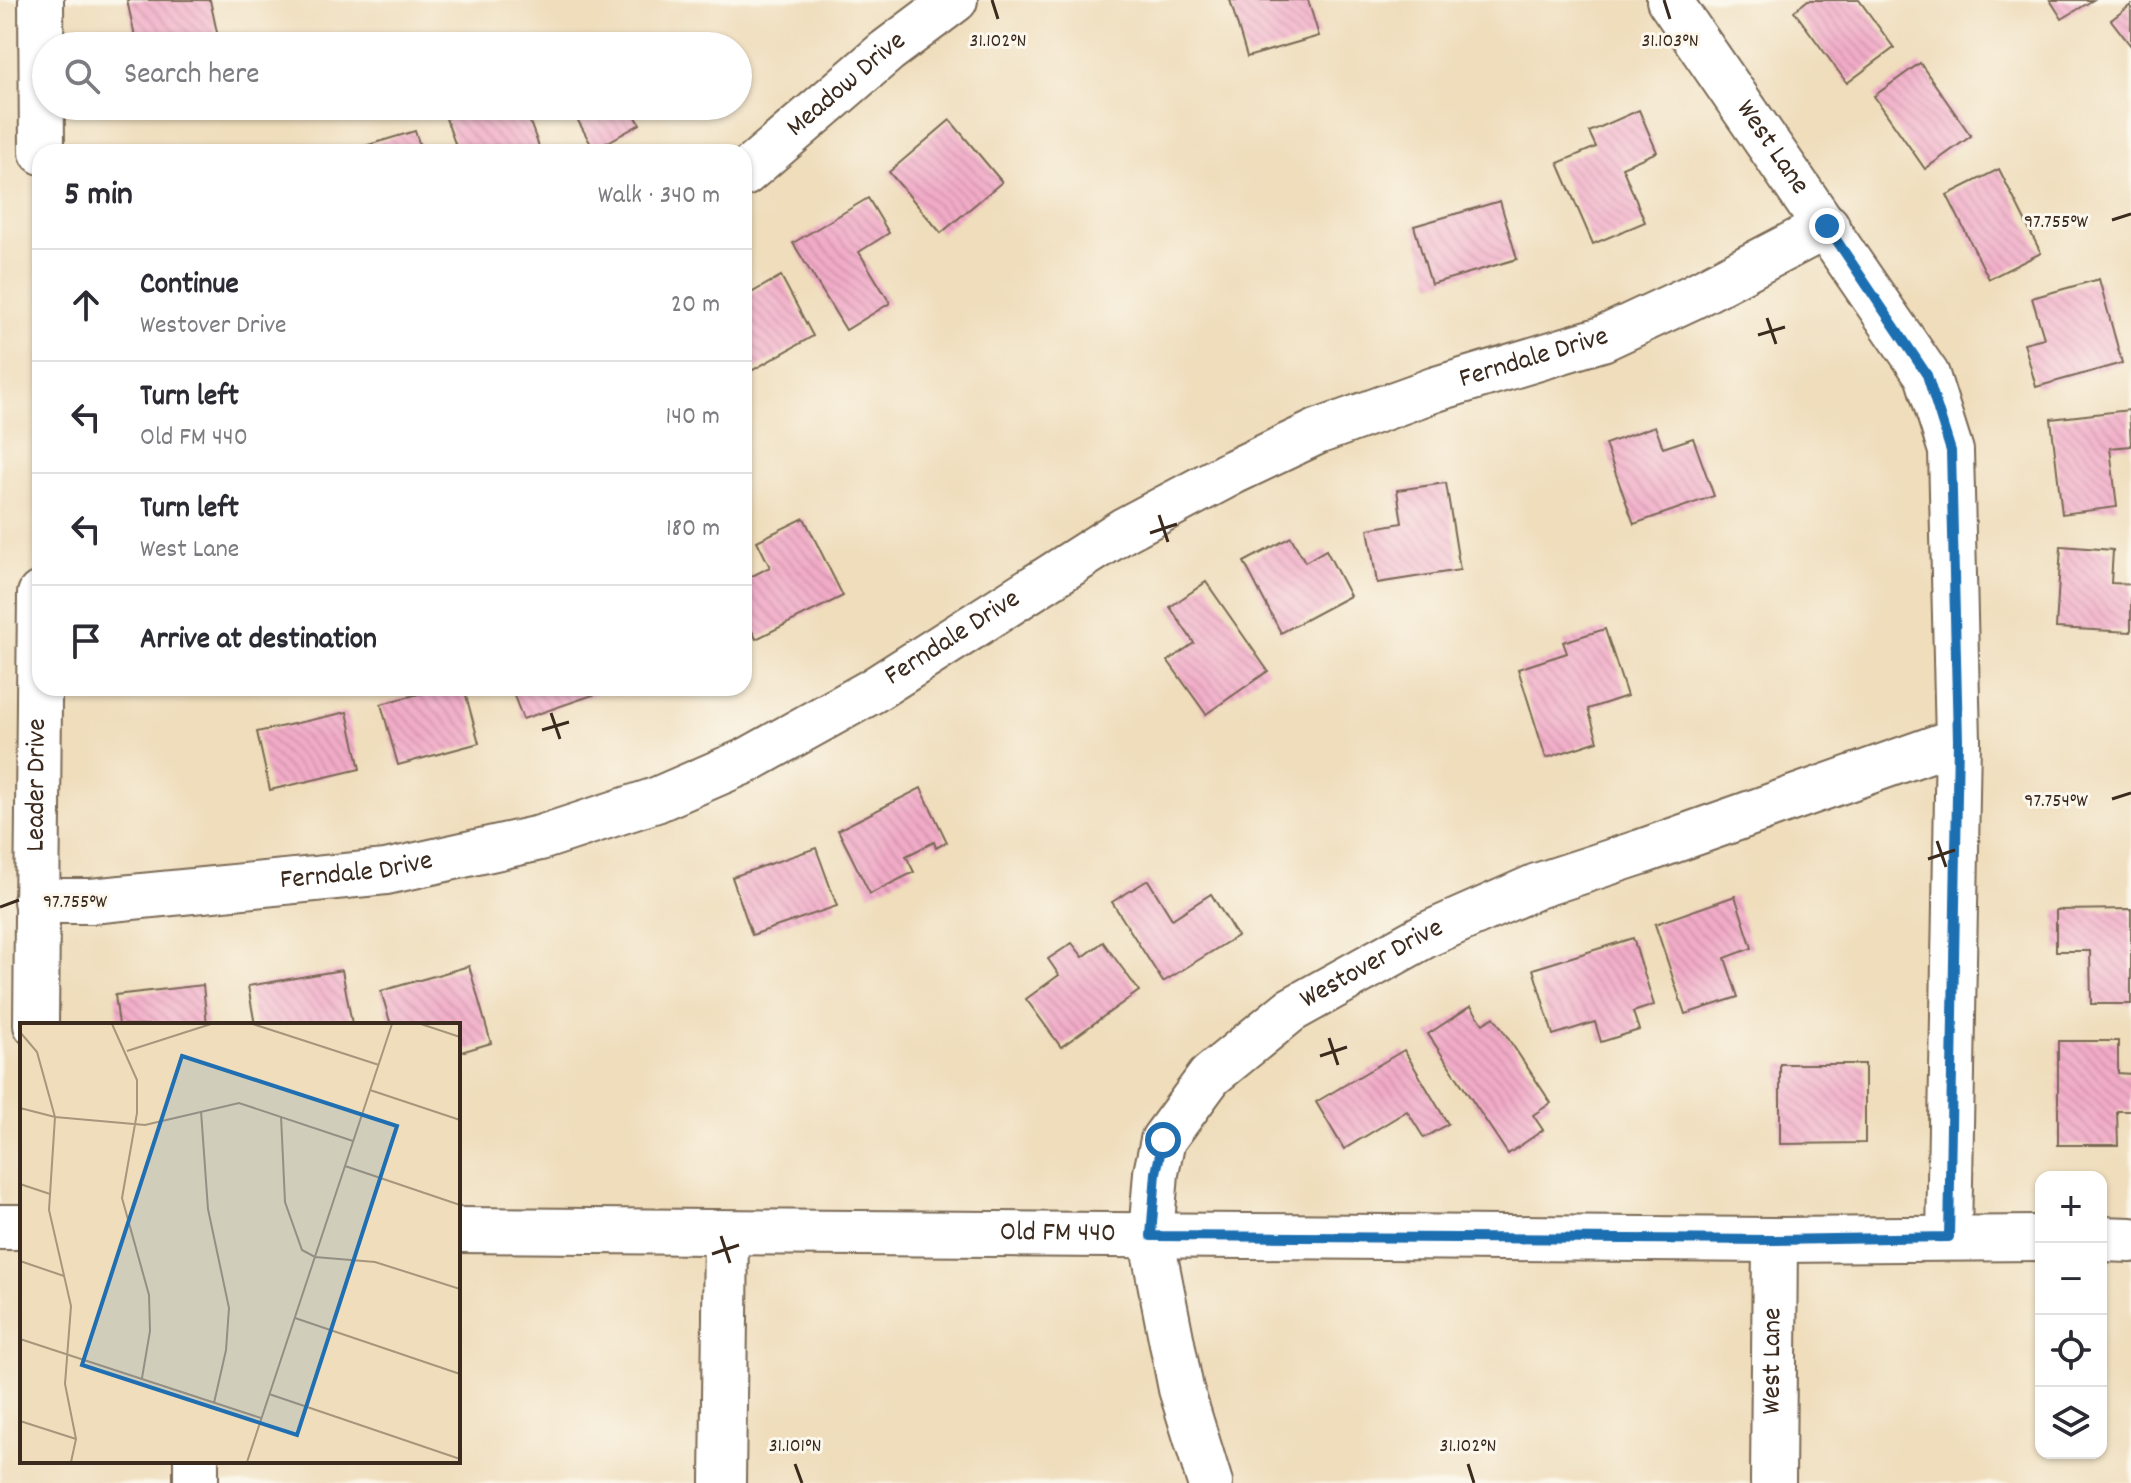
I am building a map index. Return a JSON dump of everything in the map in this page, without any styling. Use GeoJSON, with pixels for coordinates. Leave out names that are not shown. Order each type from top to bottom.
{"type":"FeatureCollection","features":[{"type":"Feature","properties":{"kind":"street"},"geometry":{"type":"LineString","coordinates":[[41,0],[41,32]]}},
{"type":"Feature","properties":{"kind":"street","name":"Meadow Drive"},"geometry":{"type":"LineString","coordinates":[[752,167],[887,51],[955,0]]}},
{"type":"Feature","properties":{"kind":"street","name":"West Lane"},"geometry":{"type":"LineString","coordinates":[[1669,0],[1927,375],[1951,451],[1958,740],[1949,1237]]}},
{"type":"Feature","properties":{"kind":"street"},"geometry":{"type":"LineString","coordinates":[[42,120],[42,144]]}},
{"type":"Feature","properties":{"kind":"street","name":"Ferndale Drive"},"geometry":{"type":"LineString","coordinates":[[36,901],[91,901],[386,872],[540,838],[656,800],[748,760],[872,691],[1124,530],[1233,472],[1317,432],[1436,389],[1602,339],[1692,297],[1827,226]]}},
{"type":"Feature","properties":{"kind":"street","name":"Leader Drive"},"geometry":{"type":"LineString","coordinates":[[36,1023],[39,696]]}},
{"type":"Feature","properties":{"kind":"street","name":"Westover Drive"},"geometry":{"type":"LineString","coordinates":[[1210,1483],[1181,1389],[1151,1236],[1156,1173],[1163,1140],[1210,1076],[1291,1010],[1426,935],[1537,886],[1958,740]]}},
{"type":"Feature","properties":{"kind":"street","name":"Old FM 440"},"geometry":{"type":"LineString","coordinates":[[460,1230],[1775,1240],[2035,1238]]}},
{"type":"Feature","properties":{"kind":"street"},"geometry":{"type":"LineString","coordinates":[[723,1483],[726,1233]]}},
{"type":"Feature","properties":{"kind":"street"},"geometry":{"type":"LineString","coordinates":[[2107,1239],[2131,1240]]}},
{"type":"Feature","properties":{"kind":"street","name":"West Lane"},"geometry":{"type":"LineString","coordinates":[[1773,1483],[1775,1240]]}},
{"type":"Feature","properties":{"kind":"building"},"geometry":{"type":"Polygon","coordinates":[[[127,0],[210,0],[217,32],[134,32],[127,0]]]}},
{"type":"Feature","properties":{"kind":"building"},"geometry":{"type":"Polygon","coordinates":[[[1230,0],[1308,0],[1319,36],[1247,57],[1230,0]]]}},
{"type":"Feature","properties":{"kind":"building"},"geometry":{"type":"Polygon","coordinates":[[[1808,0],[1859,0],[1894,48],[1847,83],[1794,11],[1808,0]]]}},
{"type":"Feature","properties":{"kind":"building"},"geometry":{"type":"Polygon","coordinates":[[[2050,0],[2093,0],[2062,19],[2050,0]]]}},
{"type":"Feature","properties":{"kind":"building"},"geometry":{"type":"Polygon","coordinates":[[[2131,5],[2131,46],[2111,20],[2131,5]]]}},
{"type":"Feature","properties":{"kind":"building"},"geometry":{"type":"Polygon","coordinates":[[[1920,63],[1971,136],[1925,169],[1874,96],[1920,63]]]}},
{"type":"Feature","properties":{"kind":"building"},"geometry":{"type":"Polygon","coordinates":[[[1639,110],[1657,152],[1622,167],[1645,222],[1593,244],[1558,163],[1596,147],[1589,132],[1639,110]]]}},
{"type":"Feature","properties":{"kind":"building"},"geometry":{"type":"Polygon","coordinates":[[[447,120],[529,120],[538,144],[455,144],[447,120]]]}},
{"type":"Feature","properties":{"kind":"building"},"geometry":{"type":"Polygon","coordinates":[[[578,120],[638,120],[640,124],[605,144],[591,144],[578,120]]]}},
{"type":"Feature","properties":{"kind":"building"},"geometry":{"type":"Polygon","coordinates":[[[950,120],[1002,182],[941,233],[889,172],[950,120]]]}},
{"type":"Feature","properties":{"kind":"building"},"geometry":{"type":"Polygon","coordinates":[[[415,131],[419,144],[371,144],[415,131]]]}},
{"type":"Feature","properties":{"kind":"building"},"geometry":{"type":"Polygon","coordinates":[[[1999,169],[2041,253],[1989,279],[1947,195],[1999,169]]]}},
{"type":"Feature","properties":{"kind":"building"},"geometry":{"type":"Polygon","coordinates":[[[868,198],[889,233],[859,252],[890,303],[846,330],[793,243],[868,198]]]}},
{"type":"Feature","properties":{"kind":"building"},"geometry":{"type":"Polygon","coordinates":[[[1500,201],[1517,259],[1431,284],[1414,226],[1500,201]]]}},
{"type":"Feature","properties":{"kind":"building"},"geometry":{"type":"Polygon","coordinates":[[[781,276],[813,336],[752,370],[752,292],[781,276]]]}},
{"type":"Feature","properties":{"kind":"building"},"geometry":{"type":"Polygon","coordinates":[[[2099,279],[2122,363],[2036,387],[2024,343],[2044,338],[2032,298],[2099,279]]]}},
{"type":"Feature","properties":{"kind":"building"},"geometry":{"type":"Polygon","coordinates":[[[2129,410],[2131,446],[2110,448],[2117,507],[2062,514],[2051,419],[2129,410]]]}},
{"type":"Feature","properties":{"kind":"building"},"geometry":{"type":"Polygon","coordinates":[[[1655,426],[1663,448],[1693,438],[1714,496],[1634,524],[1605,444],[1655,426]]]}},
{"type":"Feature","properties":{"kind":"building"},"geometry":{"type":"Polygon","coordinates":[[[1446,483],[1460,570],[1377,583],[1368,529],[1402,523],[1397,490],[1446,483]]]}},
{"type":"Feature","properties":{"kind":"building"},"geometry":{"type":"Polygon","coordinates":[[[804,518],[843,596],[756,639],[752,631],[752,576],[770,567],[757,541],[804,518]]]}},
{"type":"Feature","properties":{"kind":"building"},"geometry":{"type":"Polygon","coordinates":[[[1291,537],[1305,562],[1326,550],[1350,596],[1281,633],[1244,562],[1291,537]]]}},
{"type":"Feature","properties":{"kind":"building"},"geometry":{"type":"Polygon","coordinates":[[[2061,546],[2113,550],[2111,583],[2131,584],[2131,632],[2056,628],[2061,546]]]}},
{"type":"Feature","properties":{"kind":"building"},"geometry":{"type":"Polygon","coordinates":[[[1206,582],[1268,671],[1206,714],[1168,661],[1194,643],[1170,607],[1206,582]]]}},
{"type":"Feature","properties":{"kind":"building"},"geometry":{"type":"Polygon","coordinates":[[[1605,629],[1627,696],[1588,709],[1598,741],[1546,758],[1518,669],[1567,653],[1563,642],[1605,629]]]}},
{"type":"Feature","properties":{"kind":"building"},"geometry":{"type":"Polygon","coordinates":[[[411,696],[466,696],[479,743],[398,765],[381,704],[411,696]]]}},
{"type":"Feature","properties":{"kind":"building"},"geometry":{"type":"Polygon","coordinates":[[[514,696],[590,696],[523,719],[514,696]]]}},
{"type":"Feature","properties":{"kind":"building"},"geometry":{"type":"Polygon","coordinates":[[[347,712],[360,769],[270,790],[257,732],[347,712]]]}},
{"type":"Feature","properties":{"kind":"building"},"geometry":{"type":"Polygon","coordinates":[[[921,788],[947,842],[936,848],[934,842],[906,856],[914,872],[870,894],[838,830],[921,788]]]}},
{"type":"Feature","properties":{"kind":"building"},"geometry":{"type":"Polygon","coordinates":[[[816,848],[837,906],[752,935],[732,877],[816,848]]]}},
{"type":"Feature","properties":{"kind":"building"},"geometry":{"type":"Polygon","coordinates":[[[1148,880],[1172,919],[1211,894],[1237,936],[1163,982],[1112,902],[1148,880]]]}},
{"type":"Feature","properties":{"kind":"building"},"geometry":{"type":"Polygon","coordinates":[[[1735,896],[1752,948],[1725,958],[1738,997],[1685,1014],[1655,924],[1735,896]]]}},
{"type":"Feature","properties":{"kind":"building"},"geometry":{"type":"Polygon","coordinates":[[[2131,909],[2131,1004],[2091,1004],[2090,951],[2056,951],[2056,910],[2131,909]]]}},
{"type":"Feature","properties":{"kind":"building"},"geometry":{"type":"Polygon","coordinates":[[[1633,938],[1654,1005],[1633,1012],[1639,1030],[1601,1042],[1595,1022],[1553,1035],[1533,969],[1633,938]]]}},
{"type":"Feature","properties":{"kind":"building"},"geometry":{"type":"Polygon","coordinates":[[[1103,942],[1139,991],[1061,1047],[1026,999],[1059,975],[1048,959],[1072,943],[1083,957],[1103,942]]]}},
{"type":"Feature","properties":{"kind":"building"},"geometry":{"type":"Polygon","coordinates":[[[469,966],[491,1043],[460,1052],[460,1023],[390,1023],[381,991],[469,966]]]}},
{"type":"Feature","properties":{"kind":"building"},"geometry":{"type":"Polygon","coordinates":[[[342,970],[352,1023],[255,1023],[248,986],[342,970]]]}},
{"type":"Feature","properties":{"kind":"building"},"geometry":{"type":"Polygon","coordinates":[[[203,985],[207,1023],[119,1023],[115,995],[203,985]]]}},
{"type":"Feature","properties":{"kind":"building"},"geometry":{"type":"Polygon","coordinates":[[[1471,1006],[1483,1024],[1494,1017],[1551,1103],[1533,1115],[1543,1130],[1508,1154],[1428,1034],[1471,1006]]]}},
{"type":"Feature","properties":{"kind":"building"},"geometry":{"type":"Polygon","coordinates":[[[2058,1041],[2118,1041],[2118,1073],[2131,1074],[2131,1111],[2117,1111],[2118,1145],[2058,1145],[2058,1041]]]}},
{"type":"Feature","properties":{"kind":"building"},"geometry":{"type":"Polygon","coordinates":[[[1404,1050],[1448,1124],[1424,1138],[1407,1111],[1344,1149],[1316,1102],[1404,1050]]]}},
{"type":"Feature","properties":{"kind":"building"},"geometry":{"type":"Polygon","coordinates":[[[1780,1064],[1865,1064],[1865,1143],[1780,1144],[1780,1064]]]}},
{"type":"Feature","properties":{"kind":"route"},"geometry":{"type":"LineString","coordinates":[[1163,1140],[1156,1173],[1151,1236],[1775,1240],[1949,1237],[1958,740],[1951,451],[1927,375],[1827,226]]}}]}
